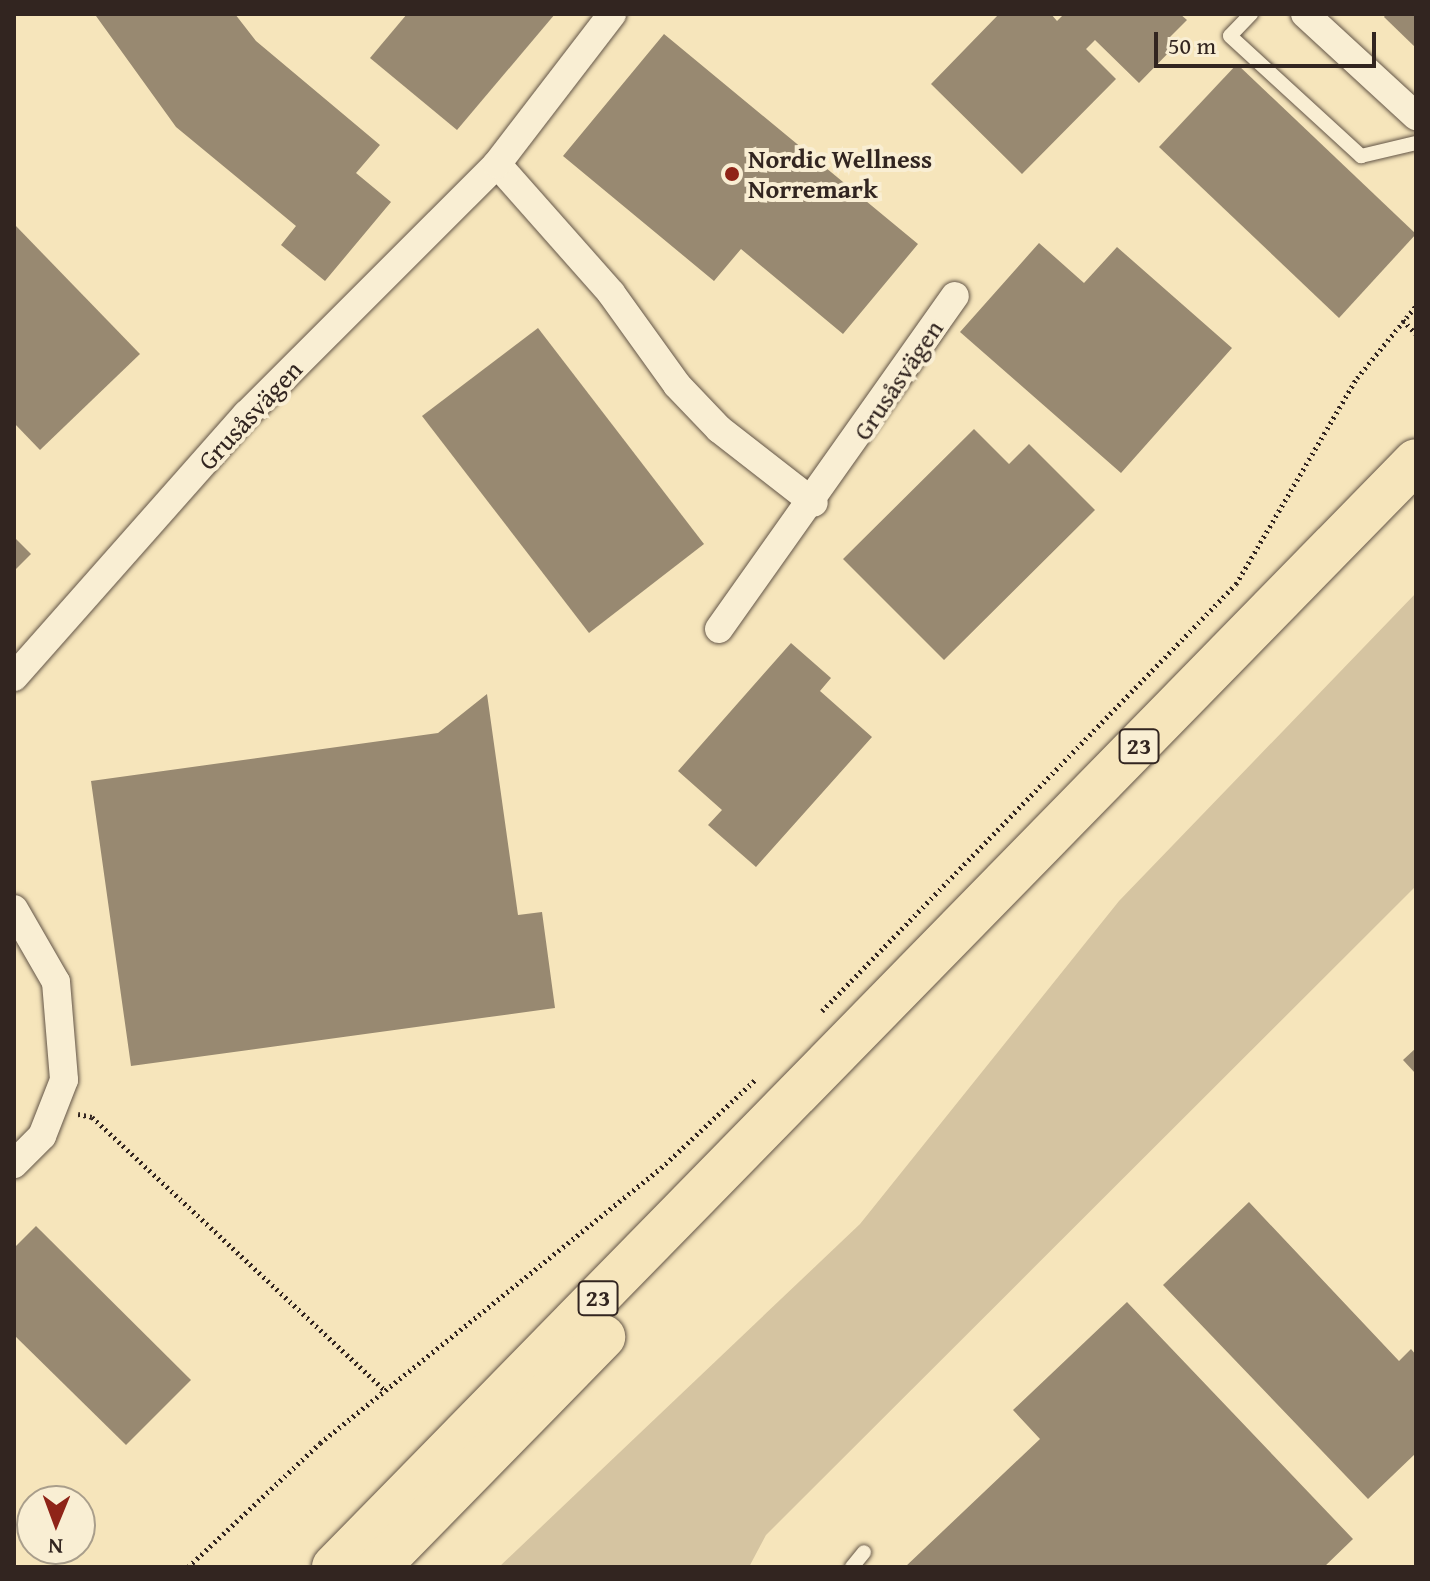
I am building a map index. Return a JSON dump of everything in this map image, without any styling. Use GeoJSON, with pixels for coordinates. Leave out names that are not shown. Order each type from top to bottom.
{"type":"FeatureCollection","features":[{"type":"Feature","properties":{"kind":"main road","name":"23"},"geometry":{"type":"LineString","coordinates":[[334,1567],[1416,461]]}},
{"type":"Feature","properties":{"kind":"main road","name":"23"},"geometry":{"type":"LineString","coordinates":[[378,1567],[1416,503]]}},
{"type":"Feature","properties":{"kind":"street","name":"Grusåsvägen"},"geometry":{"type":"LineString","coordinates":[[14,677],[247,414],[497,164],[612,14]]}},
{"type":"Feature","properties":{"kind":"street"},"geometry":{"type":"LineString","coordinates":[[1305,14],[1416,116]]}},
{"type":"Feature","properties":{"kind":"street"},"geometry":{"type":"LineString","coordinates":[[497,164],[611,293],[677,385],[719,429],[814,503]]}},
{"type":"Feature","properties":{"kind":"street","name":"Grusåsvägen"},"geometry":{"type":"LineString","coordinates":[[719,629],[814,503],[955,296]]}},
{"type":"Feature","properties":{"kind":"street"},"geometry":{"type":"LineString","coordinates":[[14,909],[56,982],[64,1080],[42,1136],[14,1164]]}},
{"type":"Feature","properties":{"kind":"lane"},"geometry":{"type":"LineString","coordinates":[[1251,14],[1230,36],[1361,156],[1416,143]]}},
{"type":"Feature","properties":{"kind":"lane"},"geometry":{"type":"LineString","coordinates":[[852,1567],[864,1552]]}},
{"type":"Feature","properties":{"kind":"path"},"geometry":{"type":"LineString","coordinates":[[815,1019],[1236,584],[1357,378],[1416,306]]}},
{"type":"Feature","properties":{"kind":"path"},"geometry":{"type":"LineString","coordinates":[[1403,320],[1416,334]]}},
{"type":"Feature","properties":{"kind":"path"},"geometry":{"type":"LineString","coordinates":[[188,1567],[385,1390],[661,1168],[760,1075]]}},
{"type":"Feature","properties":{"kind":"path"},"geometry":{"type":"LineString","coordinates":[[53,1108],[92,1117],[385,1390]]}},
{"type":"Feature","properties":{"kind":"shaded area"},"geometry":{"type":"Polygon","coordinates":[[[1416,593],[1416,886],[766,1535],[749,1567],[499,1567],[860,1224],[1119,901],[1416,593]]]}},
{"type":"Feature","properties":{"kind":"building"},"geometry":{"type":"Polygon","coordinates":[[[235,14],[256,41],[380,145],[356,173],[391,202],[325,281],[281,245],[296,226],[176,127],[96,16],[235,14]]]}},
{"type":"Feature","properties":{"kind":"building"},"geometry":{"type":"Polygon","coordinates":[[[407,14],[555,14],[457,130],[370,58],[407,14]]]}},
{"type":"Feature","properties":{"kind":"building"},"geometry":{"type":"Polygon","coordinates":[[[999,14],[1051,14],[1057,21],[1064,14],[1180,14],[1187,20],[1169,38],[1176,45],[1139,83],[1095,40],[1086,49],[1116,79],[1022,174],[931,84],[999,14]]]}},
{"type":"Feature","properties":{"kind":"building"},"geometry":{"type":"Polygon","coordinates":[[[1386,14],[1416,14],[1416,48],[1384,17],[1386,14]]]}},
{"type":"Feature","properties":{"kind":"building"},"geometry":{"type":"Polygon","coordinates":[[[664,34],[918,244],[843,334],[741,249],[714,281],[563,156],[664,34]]]}},
{"type":"Feature","properties":{"kind":"building"},"geometry":{"type":"Polygon","coordinates":[[[1237,64],[1416,234],[1339,318],[1159,147],[1237,64]]]}},
{"type":"Feature","properties":{"kind":"building"},"geometry":{"type":"Polygon","coordinates":[[[14,224],[140,354],[40,450],[14,423],[14,224]]]}},
{"type":"Feature","properties":{"kind":"building"},"geometry":{"type":"Polygon","coordinates":[[[1039,243],[1084,283],[1117,247],[1232,348],[1121,473],[960,332],[1039,243]]]}},
{"type":"Feature","properties":{"kind":"building"},"geometry":{"type":"Polygon","coordinates":[[[538,328],[704,544],[589,633],[422,416],[538,328]]]}},
{"type":"Feature","properties":{"kind":"building"},"geometry":{"type":"Polygon","coordinates":[[[974,429],[1009,464],[1029,444],[1095,510],[944,660],[843,559],[974,429]]]}},
{"type":"Feature","properties":{"kind":"building"},"geometry":{"type":"Polygon","coordinates":[[[14,537],[31,554],[14,571],[14,537]]]}},
{"type":"Feature","properties":{"kind":"building"},"geometry":{"type":"Polygon","coordinates":[[[791,643],[831,678],[820,691],[872,737],[756,867],[708,825],[722,810],[678,771],[791,643]]]}},
{"type":"Feature","properties":{"kind":"building"},"geometry":{"type":"Polygon","coordinates":[[[487,694],[518,915],[542,912],[555,1008],[131,1066],[91,781],[438,733],[487,694]]]}},
{"type":"Feature","properties":{"kind":"building"},"geometry":{"type":"Polygon","coordinates":[[[1416,1048],[1416,1074],[1403,1060],[1416,1048]]]}},
{"type":"Feature","properties":{"kind":"building"},"geometry":{"type":"Polygon","coordinates":[[[1249,1202],[1399,1361],[1411,1349],[1416,1355],[1416,1453],[1368,1499],[1163,1285],[1249,1202]]]}},
{"type":"Feature","properties":{"kind":"building"},"geometry":{"type":"Polygon","coordinates":[[[36,1226],[191,1380],[126,1445],[14,1335],[14,1248],[36,1226]]]}},
{"type":"Feature","properties":{"kind":"building"},"geometry":{"type":"Polygon","coordinates":[[[1127,1302],[1353,1539],[1324,1567],[905,1567],[1040,1439],[1013,1410],[1127,1302]]]}},
{"type":"Feature","properties":{"kind":"place","name":"Nordic Wellness Norremark"},"geometry":{"type":"Point","coordinates":[732,174]}}]}
